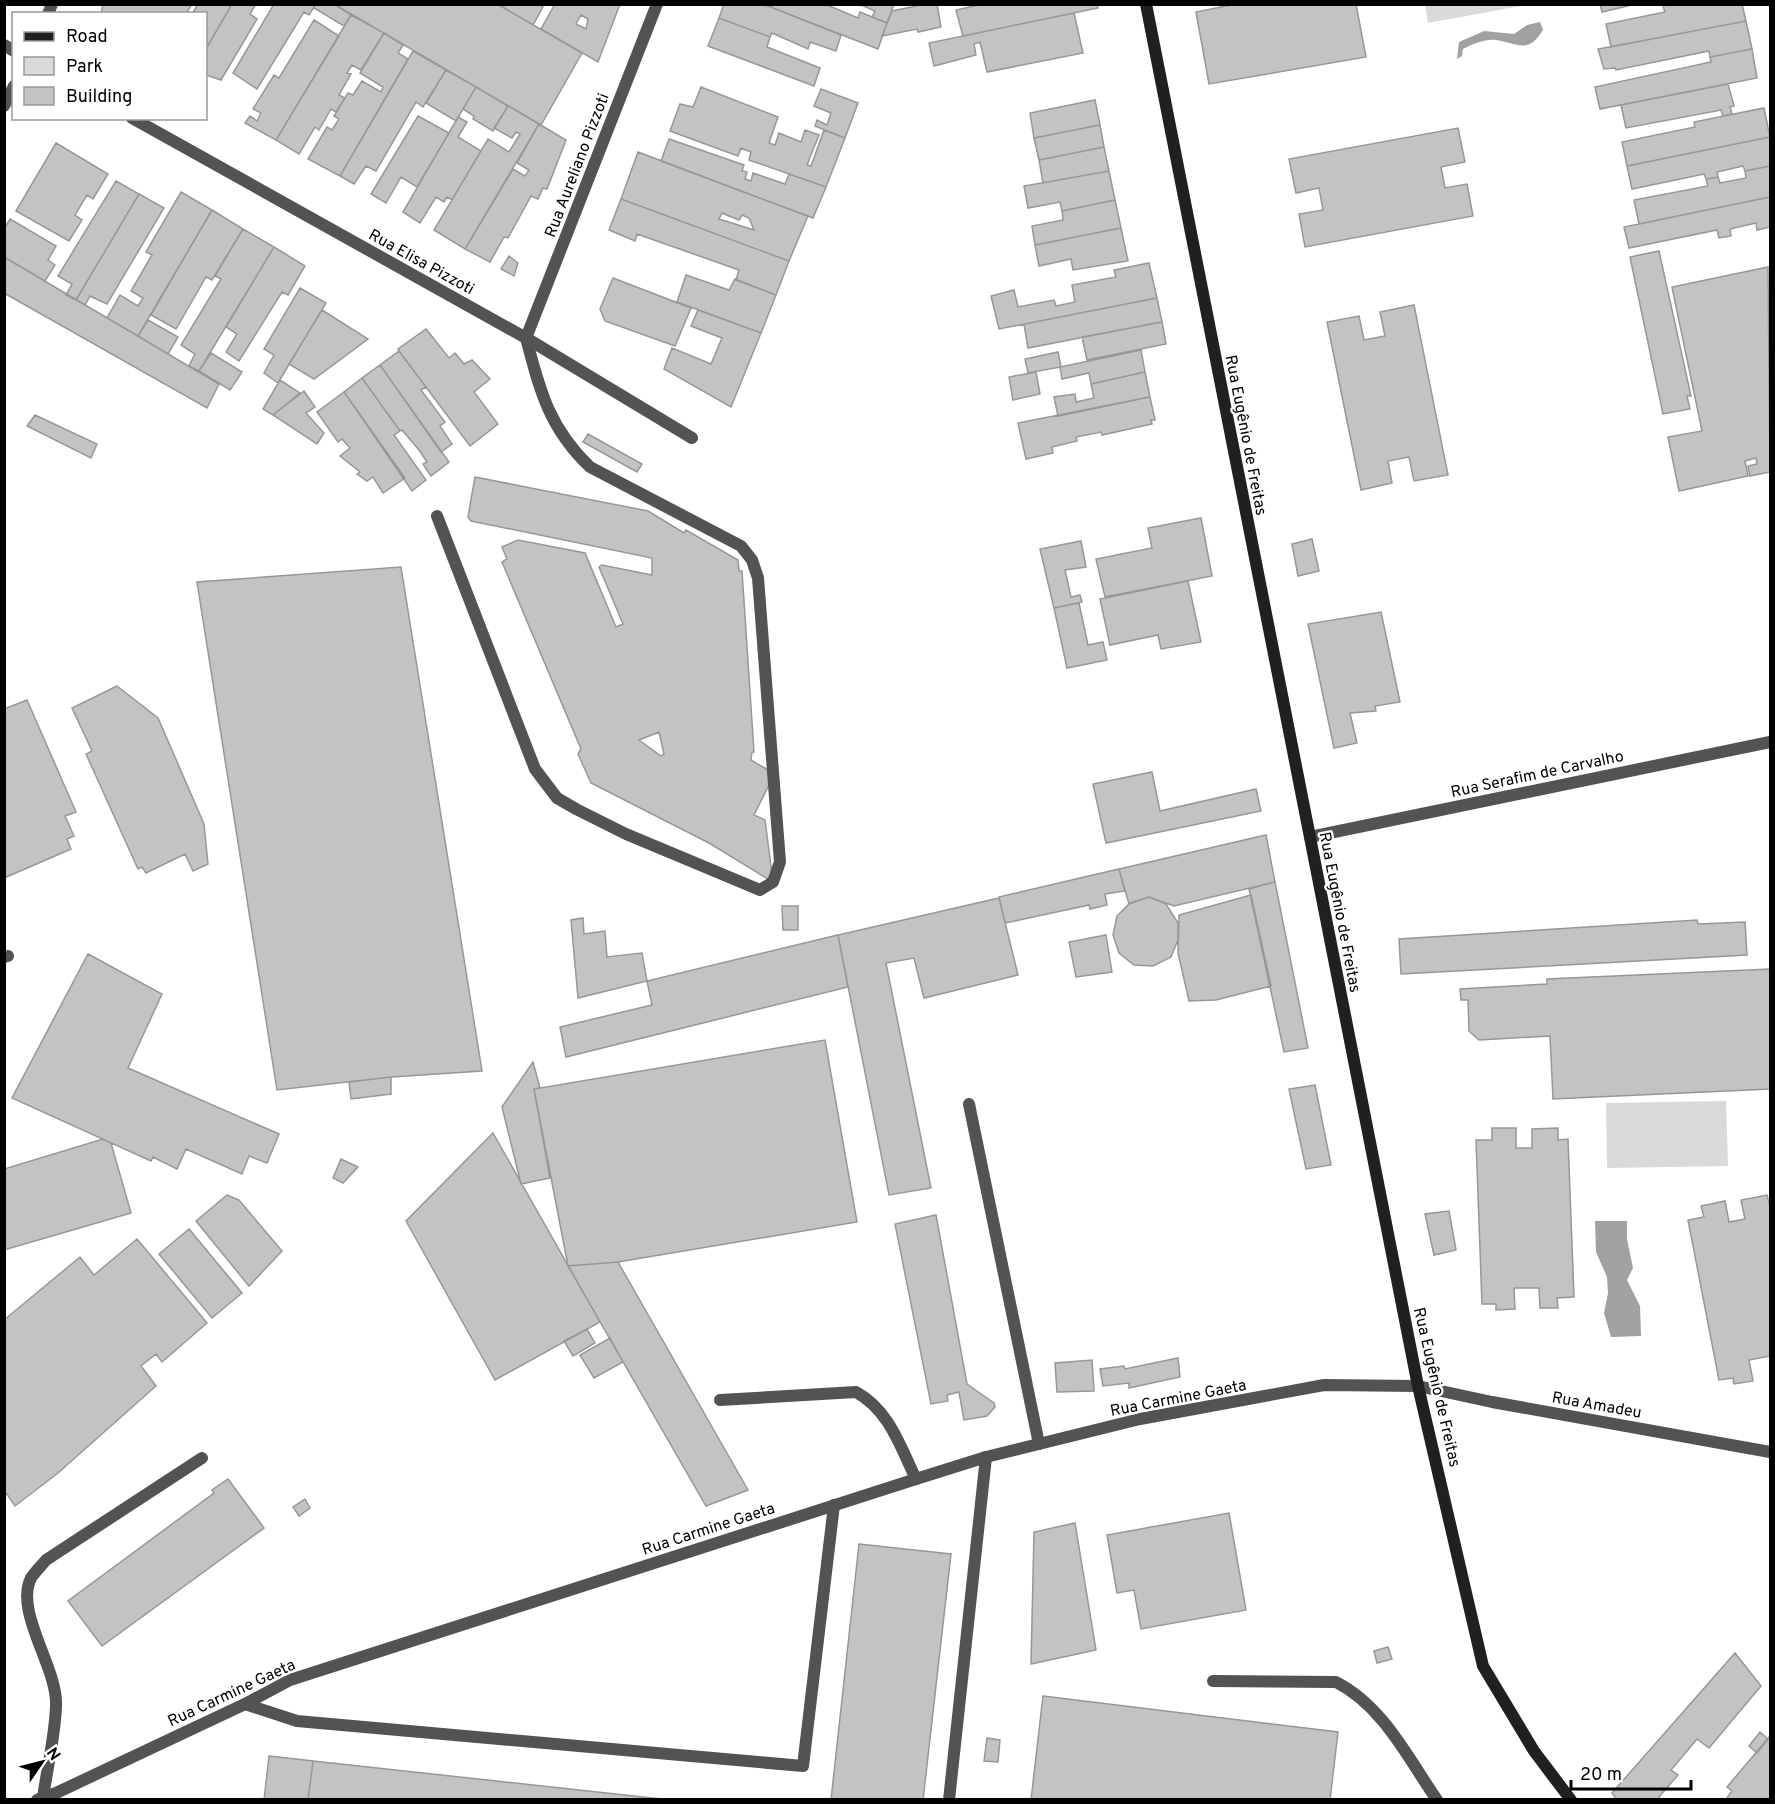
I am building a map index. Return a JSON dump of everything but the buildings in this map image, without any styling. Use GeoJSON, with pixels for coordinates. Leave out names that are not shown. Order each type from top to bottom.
{"type":"FeatureCollection","features":[{"type":"Feature","properties":{"kind":"street","name":"Rua Aureliano Pizzoti"},"geometry":{"type":"LineString","coordinates":[[526,338],[657,4]]}},
{"type":"Feature","properties":{"kind":"street","name":"Rua Eugênio de Freitas"},"geometry":{"type":"LineString","coordinates":[[1146,4],[1418,1386],[1483,1666],[1534,1751],[1571,1800]]}},
{"type":"Feature","properties":{"kind":"street"},"geometry":{"type":"LineString","coordinates":[[4,106],[12,90]]}},
{"type":"Feature","properties":{"kind":"street","name":"Rua Elisa Pizzoti"},"geometry":{"type":"LineString","coordinates":[[136,120],[526,338],[692,438]]}},
{"type":"Feature","properties":{"kind":"street"},"geometry":{"type":"LineString","coordinates":[[437,516],[535,769],[545,785],[557,798],[576,810],[626,834],[760,890],[773,882],[780,862],[758,578],[752,560],[741,546],[590,467],[574,452],[559,433],[543,402],[526,338]]}},
{"type":"Feature","properties":{"kind":"street","name":"Rua Serafim de Carvalho"},"geometry":{"type":"LineString","coordinates":[[1310,837],[1770,742]]}},
{"type":"Feature","properties":{"kind":"street"},"geometry":{"type":"LineString","coordinates":[[969,1104],[1039,1444]]}},
{"type":"Feature","properties":{"kind":"street","name":"Rua Carmine Gaeta"},"geometry":{"type":"LineString","coordinates":[[40,1799],[246,1704],[290,1680],[986,1457],[1140,1419],[1324,1385],[1418,1386]]}},
{"type":"Feature","properties":{"kind":"street","name":"Rua Amadeu"},"geometry":{"type":"LineString","coordinates":[[1418,1386],[1492,1402],[1770,1452]]}},
{"type":"Feature","properties":{"kind":"street"},"geometry":{"type":"LineString","coordinates":[[720,1400],[856,1392],[881,1411],[916,1479]]}},
{"type":"Feature","properties":{"kind":"street"},"geometry":{"type":"LineString","coordinates":[[950,1800],[986,1457]]}},
{"type":"Feature","properties":{"kind":"street"},"geometry":{"type":"LineString","coordinates":[[40,1799],[56,1706],[53,1681],[29,1610],[27,1590],[32,1577],[46,1560],[202,1458]]}},
{"type":"Feature","properties":{"kind":"street"},"geometry":{"type":"LineString","coordinates":[[246,1704],[297,1721],[802,1766],[834,1505]]}},
{"type":"Feature","properties":{"kind":"street"},"geometry":{"type":"LineString","coordinates":[[1213,1681],[1336,1682],[1353,1691],[1386,1724],[1437,1800]]}},
{"type":"Feature","properties":{"kind":"green space"},"geometry":{"type":"Polygon","coordinates":[[[1425,4],[1526,4],[1526,5],[1428,23],[1425,4]]]}},
{"type":"Feature","properties":{"kind":"green space"},"geometry":{"type":"Polygon","coordinates":[[[1726,1101],[1728,1166],[1607,1168],[1606,1103],[1726,1101]]]}},
{"type":"Feature","properties":{"kind":"shaded area"},"geometry":{"type":"Polygon","coordinates":[[[1540,22],[1543,30],[1532,43],[1522,46],[1496,40],[1483,41],[1463,49],[1462,56],[1457,59],[1459,42],[1484,31],[1514,34],[1527,25],[1540,22]]]}},
{"type":"Feature","properties":{"kind":"shaded area"},"geometry":{"type":"Polygon","coordinates":[[[1595,1221],[1627,1221],[1627,1239],[1633,1268],[1627,1280],[1640,1306],[1641,1336],[1611,1337],[1604,1313],[1608,1293],[1607,1277],[1596,1252],[1595,1221]]]}}]}
